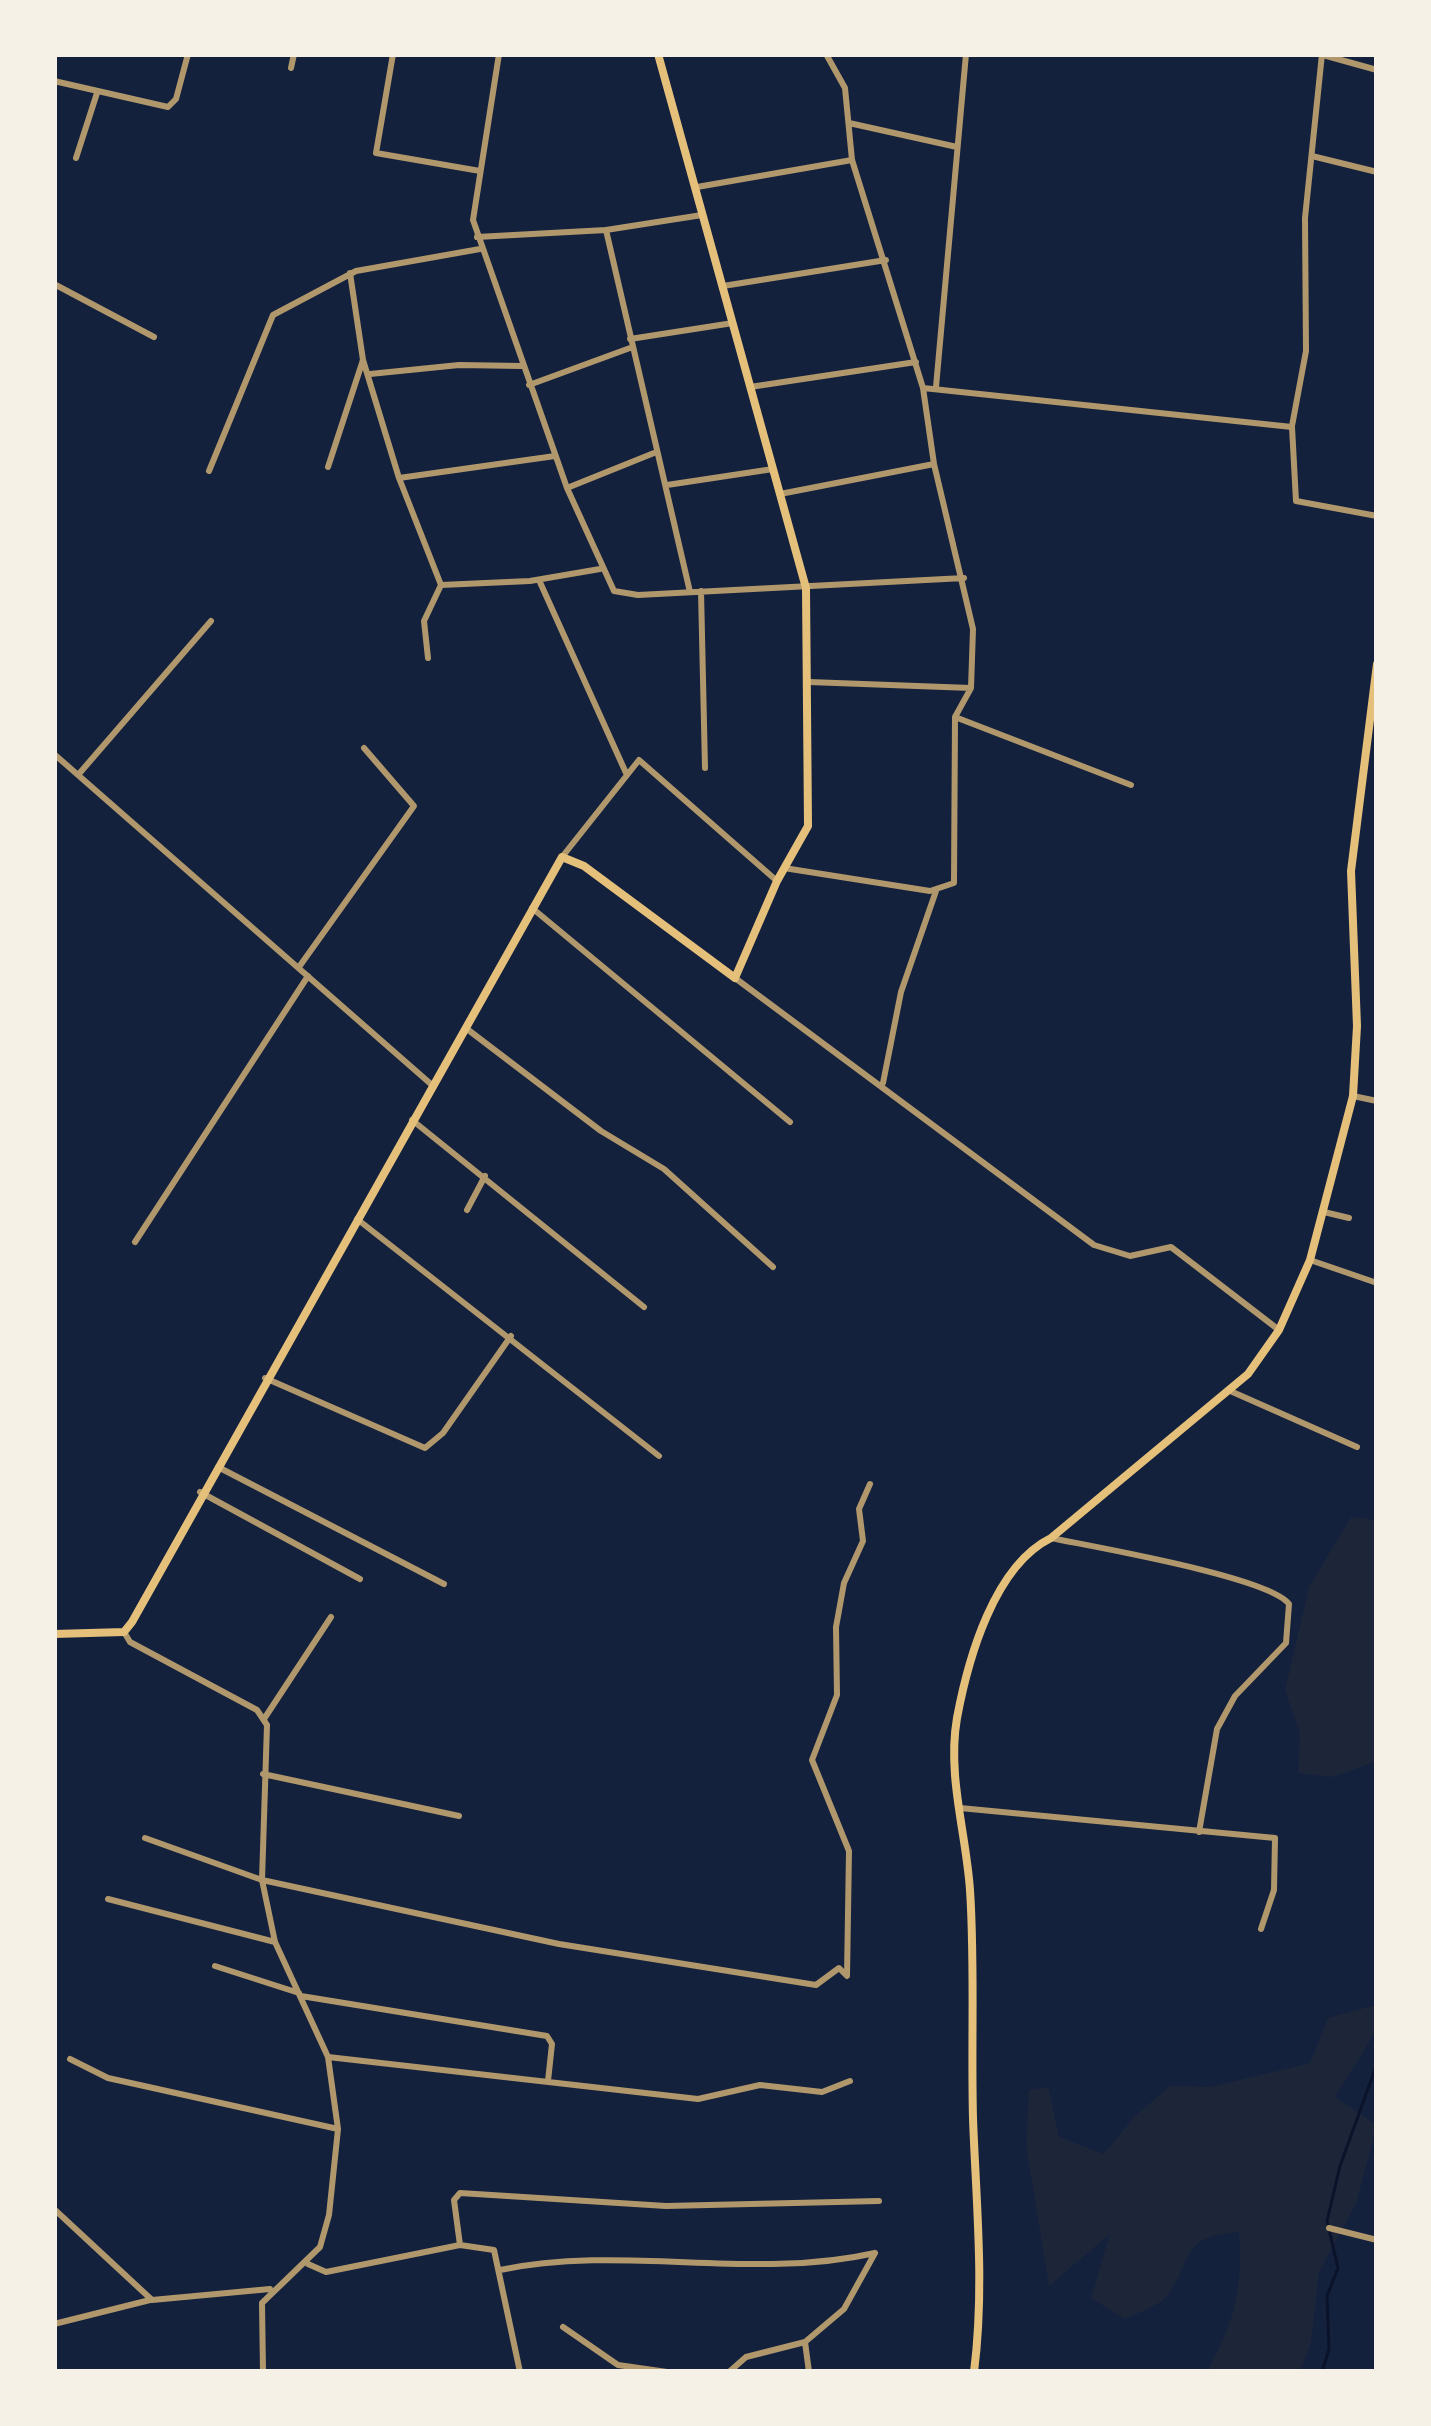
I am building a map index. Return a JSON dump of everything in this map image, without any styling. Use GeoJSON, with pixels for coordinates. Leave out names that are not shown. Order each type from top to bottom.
{"type":"FeatureCollection","features":[{"type":"Feature","properties":{"kind":"main road"},"geometry":{"type":"LineString","coordinates":[[54,1634],[124,1632],[562,857],[584,866],[735,978],[777,881],[808,826],[806,588],[658,54]]}},
{"type":"Feature","properties":{"kind":"main road"},"geometry":{"type":"LineString","coordinates":[[974,2372],[983,2301],[970,1889],[958,1808],[957,1718],[974,1650],[1000,1593],[1034,1546],[1052,1538],[1248,1374],[1279,1330],[1310,1260],[1353,1096],[1357,1026],[1351,871],[1377,666]]}},
{"type":"Feature","properties":{"kind":"street"},"geometry":{"type":"LineString","coordinates":[[54,80],[172,106],[188,54]]}},
{"type":"Feature","properties":{"kind":"street"},"geometry":{"type":"LineString","coordinates":[[291,68],[294,54]]}},
{"type":"Feature","properties":{"kind":"street"},"geometry":{"type":"LineString","coordinates":[[393,54],[376,153],[480,171]]}},
{"type":"Feature","properties":{"kind":"street"},"geometry":{"type":"LineString","coordinates":[[499,54],[473,199],[477,237],[567,488],[600,569],[620,593],[964,578]]}},
{"type":"Feature","properties":{"kind":"street"},"geometry":{"type":"LineString","coordinates":[[826,54],[845,88],[852,160],[923,388],[934,464],[973,629],[970,688],[955,716],[952,848],[957,878],[936,892],[902,992],[883,1083]]}},
{"type":"Feature","properties":{"kind":"street"},"geometry":{"type":"LineString","coordinates":[[937,387],[966,54]]}},
{"type":"Feature","properties":{"kind":"street"},"geometry":{"type":"LineString","coordinates":[[1377,70],[1322,55],[1305,218],[1306,351],[1292,427],[1296,501],[1377,516]]}},
{"type":"Feature","properties":{"kind":"street"},"geometry":{"type":"LineString","coordinates":[[76,158],[97,93]]}},
{"type":"Feature","properties":{"kind":"street"},"geometry":{"type":"LineString","coordinates":[[849,123],[958,147]]}},
{"type":"Feature","properties":{"kind":"street"},"geometry":{"type":"LineString","coordinates":[[1312,156],[1377,172]]}},
{"type":"Feature","properties":{"kind":"street"},"geometry":{"type":"LineString","coordinates":[[697,187],[852,160]]}},
{"type":"Feature","properties":{"kind":"street"},"geometry":{"type":"LineString","coordinates":[[477,237],[606,230],[702,215]]}},
{"type":"Feature","properties":{"kind":"street"},"geometry":{"type":"LineString","coordinates":[[606,230],[654,453],[667,485],[690,592]]}},
{"type":"Feature","properties":{"kind":"street"},"geometry":{"type":"LineString","coordinates":[[209,471],[273,315],[350,274],[480,249]]}},
{"type":"Feature","properties":{"kind":"street"},"geometry":{"type":"LineString","coordinates":[[723,286],[886,260]]}},
{"type":"Feature","properties":{"kind":"street"},"geometry":{"type":"LineString","coordinates":[[350,274],[364,360],[399,478],[441,585],[424,620],[428,658]]}},
{"type":"Feature","properties":{"kind":"street"},"geometry":{"type":"LineString","coordinates":[[54,284],[154,337]]}},
{"type":"Feature","properties":{"kind":"street"},"geometry":{"type":"LineString","coordinates":[[529,385],[630,344],[733,323]]}},
{"type":"Feature","properties":{"kind":"street"},"geometry":{"type":"LineString","coordinates":[[328,467],[364,360]]}},
{"type":"Feature","properties":{"kind":"street"},"geometry":{"type":"LineString","coordinates":[[750,387],[916,362]]}},
{"type":"Feature","properties":{"kind":"street"},"geometry":{"type":"LineString","coordinates":[[370,374],[458,365],[522,366]]}},
{"type":"Feature","properties":{"kind":"street"},"geometry":{"type":"LineString","coordinates":[[923,388],[1292,427]]}},
{"type":"Feature","properties":{"kind":"street"},"geometry":{"type":"LineString","coordinates":[[567,488],[654,453]]}},
{"type":"Feature","properties":{"kind":"street"},"geometry":{"type":"LineString","coordinates":[[399,478],[555,455]]}},
{"type":"Feature","properties":{"kind":"street"},"geometry":{"type":"LineString","coordinates":[[780,494],[934,464]]}},
{"type":"Feature","properties":{"kind":"street"},"geometry":{"type":"LineString","coordinates":[[667,485],[773,470]]}},
{"type":"Feature","properties":{"kind":"street"},"geometry":{"type":"LineString","coordinates":[[441,585],[539,580],[600,569]]}},
{"type":"Feature","properties":{"kind":"street"},"geometry":{"type":"LineString","coordinates":[[539,580],[626,773]]}},
{"type":"Feature","properties":{"kind":"street"},"geometry":{"type":"LineString","coordinates":[[701,591],[705,768]]}},
{"type":"Feature","properties":{"kind":"street"},"geometry":{"type":"LineString","coordinates":[[77,775],[211,621]]}},
{"type":"Feature","properties":{"kind":"street"},"geometry":{"type":"LineString","coordinates":[[809,682],[970,688]]}},
{"type":"Feature","properties":{"kind":"street"},"geometry":{"type":"LineString","coordinates":[[955,716],[1131,785]]}},
{"type":"Feature","properties":{"kind":"street"},"geometry":{"type":"LineString","coordinates":[[298,967],[414,806],[364,748]]}},
{"type":"Feature","properties":{"kind":"street"},"geometry":{"type":"LineString","coordinates":[[54,754],[432,1084]]}},
{"type":"Feature","properties":{"kind":"street"},"geometry":{"type":"LineString","coordinates":[[562,857],[626,773],[643,762],[777,881]]}},
{"type":"Feature","properties":{"kind":"street"},"geometry":{"type":"LineString","coordinates":[[784,868],[936,892]]}},
{"type":"Feature","properties":{"kind":"street"},"geometry":{"type":"LineString","coordinates":[[532,908],[790,1122]]}},
{"type":"Feature","properties":{"kind":"street"},"geometry":{"type":"LineString","coordinates":[[135,1242],[308,976]]}},
{"type":"Feature","properties":{"kind":"street"},"geometry":{"type":"LineString","coordinates":[[735,978],[883,1083],[1094,1245],[1130,1256],[1171,1247],[1279,1330]]}},
{"type":"Feature","properties":{"kind":"street"},"geometry":{"type":"LineString","coordinates":[[464,1027],[602,1131],[664,1169],[772,1267]]}},
{"type":"Feature","properties":{"kind":"street"},"geometry":{"type":"LineString","coordinates":[[1353,1096],[1377,1101]]}},
{"type":"Feature","properties":{"kind":"street"},"geometry":{"type":"LineString","coordinates":[[412,1120],[644,1307]]}},
{"type":"Feature","properties":{"kind":"street"},"geometry":{"type":"LineString","coordinates":[[467,1210],[484,1176]]}},
{"type":"Feature","properties":{"kind":"street"},"geometry":{"type":"LineString","coordinates":[[1324,1212],[1349,1217]]}},
{"type":"Feature","properties":{"kind":"street"},"geometry":{"type":"LineString","coordinates":[[357,1219],[659,1456]]}},
{"type":"Feature","properties":{"kind":"street"},"geometry":{"type":"LineString","coordinates":[[1310,1260],[1377,1283]]}},
{"type":"Feature","properties":{"kind":"street"},"geometry":{"type":"LineString","coordinates":[[265,1378],[425,1448],[443,1433],[511,1336]]}},
{"type":"Feature","properties":{"kind":"street"},"geometry":{"type":"LineString","coordinates":[[1228,1390],[1357,1447]]}},
{"type":"Feature","properties":{"kind":"street"},"geometry":{"type":"LineString","coordinates":[[217,1466],[444,1584]]}},
{"type":"Feature","properties":{"kind":"street"},"geometry":{"type":"LineString","coordinates":[[146,1838],[262,1880],[704,1969],[816,1984],[839,1969],[847,1976],[849,1851],[812,1760],[838,1695],[836,1627],[844,1583],[863,1541],[859,1509],[871,1484]]}},
{"type":"Feature","properties":{"kind":"street"},"geometry":{"type":"LineString","coordinates":[[200,1492],[360,1579]]}},
{"type":"Feature","properties":{"kind":"street"},"geometry":{"type":"LineString","coordinates":[[1052,1538],[1241,1581],[1278,1594],[1289,1604],[1286,1643],[1235,1696],[1217,1729],[1199,1832]]}},
{"type":"Feature","properties":{"kind":"street"},"geometry":{"type":"LineString","coordinates":[[263,2372],[262,2303],[270,2289],[308,2264],[320,2247],[329,2215],[338,2129],[328,2057],[275,1942],[262,1880],[264,1719],[332,1617]]}},
{"type":"Feature","properties":{"kind":"street"},"geometry":{"type":"LineString","coordinates":[[124,1632],[130,1642],[257,1710],[264,1719]]}},
{"type":"Feature","properties":{"kind":"street"},"geometry":{"type":"LineString","coordinates":[[263,1774],[459,1816]]}},
{"type":"Feature","properties":{"kind":"street"},"geometry":{"type":"LineString","coordinates":[[958,1808],[1278,1842],[1274,1890],[1261,1929]]}},
{"type":"Feature","properties":{"kind":"street"},"geometry":{"type":"LineString","coordinates":[[109,1899],[275,1942]]}},
{"type":"Feature","properties":{"kind":"street"},"geometry":{"type":"LineString","coordinates":[[214,1966],[300,1994],[547,2036],[552,2044],[548,2081]]}},
{"type":"Feature","properties":{"kind":"street"},"geometry":{"type":"LineString","coordinates":[[328,2057],[698,2098],[760,2085],[822,2092],[850,2081]]}},
{"type":"Feature","properties":{"kind":"street"},"geometry":{"type":"LineString","coordinates":[[70,2059],[108,2078],[338,2129]]}},
{"type":"Feature","properties":{"kind":"street"},"geometry":{"type":"LineString","coordinates":[[460,2245],[454,2200],[460,2193],[666,2206],[878,2201]]}},
{"type":"Feature","properties":{"kind":"street"},"geometry":{"type":"LineString","coordinates":[[54,2210],[152,2300]]}},
{"type":"Feature","properties":{"kind":"street"},"geometry":{"type":"LineString","coordinates":[[1329,2228],[1377,2240]]}},
{"type":"Feature","properties":{"kind":"street"},"geometry":{"type":"LineString","coordinates":[[308,2264],[326,2272],[460,2245],[494,2251],[520,2372]]}},
{"type":"Feature","properties":{"kind":"street"},"geometry":{"type":"LineString","coordinates":[[500,2270],[559,2260],[818,2266],[875,2253],[844,2309],[805,2342],[746,2357],[729,2372]]}},
{"type":"Feature","properties":{"kind":"street"},"geometry":{"type":"LineString","coordinates":[[54,2324],[152,2300],[270,2289]]}},
{"type":"Feature","properties":{"kind":"street"},"geometry":{"type":"LineString","coordinates":[[563,2326],[618,2365],[667,2372]]}},
{"type":"Feature","properties":{"kind":"street"},"geometry":{"type":"LineString","coordinates":[[805,2342],[809,2372]]}},
{"type":"Feature","properties":{"kind":"shaded area"},"geometry":{"type":"Polygon","coordinates":[[[1351,1517],[1377,1520],[1377,1761],[1333,1777],[1298,1773],[1300,1733],[1285,1690],[1309,1587],[1351,1517]]]}},
{"type":"Feature","properties":{"kind":"shaded area"},"geometry":{"type":"Polygon","coordinates":[[[1375,2005],[1377,2029],[1335,2097],[1377,2125],[1356,2204],[1319,2272],[1311,2342],[1300,2372],[1206,2372],[1235,2305],[1239,2232],[1197,2244],[1167,2296],[1125,2319],[1091,2298],[1110,2234],[1049,2286],[1026,2145],[1029,2090],[1048,2087],[1059,2137],[1104,2154],[1134,2117],[1170,2086],[1211,2087],[1310,2063],[1328,2018],[1375,2005]]]}},
{"type":"Feature","properties":{"kind":"waterway"},"geometry":{"type":"LineString","coordinates":[[1322,2372],[1329,2349],[1327,2296],[1338,2268],[1327,2221],[1340,2166],[1377,2064]]}}]}
